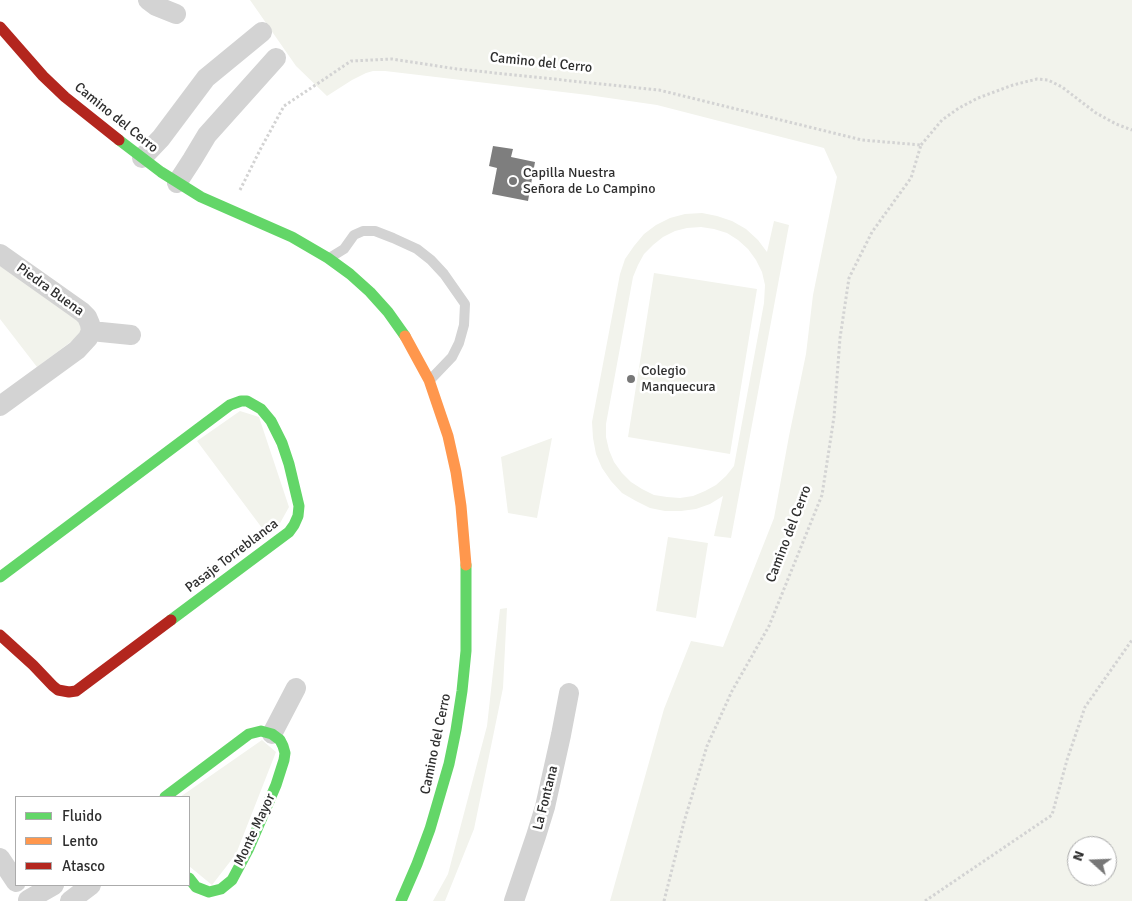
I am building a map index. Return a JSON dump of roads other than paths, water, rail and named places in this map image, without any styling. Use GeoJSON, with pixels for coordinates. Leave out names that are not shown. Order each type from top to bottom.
{"type":"FeatureCollection","features":[{"type":"Feature","properties":{"kind":"street"},"geometry":{"type":"LineString","coordinates":[[148,0],[156,6],[176,14]]}},
{"type":"Feature","properties":{"kind":"street","name":"Camino del Cerro"},"geometry":{"type":"LineString","coordinates":[[0,27],[43,76],[65,97],[177,183],[201,197],[292,237],[328,258],[356,280],[388,312],[418,356],[429,380],[448,436],[456,472],[465,541],[467,576],[466,651],[462,691],[449,764],[430,829],[401,901]]}},
{"type":"Feature","properties":{"kind":"street"},"geometry":{"type":"LineString","coordinates":[[142,158],[161,138],[206,78],[262,32]]}},
{"type":"Feature","properties":{"kind":"street"},"geometry":{"type":"LineString","coordinates":[[177,183],[208,135],[276,58]]}},
{"type":"Feature","properties":{"kind":"street","name":"Piedra Buena"},"geometry":{"type":"LineString","coordinates":[[0,254],[82,312],[87,317],[91,331],[88,338],[77,350],[0,406]]}},
{"type":"Feature","properties":{"kind":"street","name":"Piedra Buena"},"geometry":{"type":"LineString","coordinates":[[91,331],[132,335]]}},
{"type":"Feature","properties":{"kind":"street","name":"Pasaje Torreblanca"},"geometry":{"type":"LineString","coordinates":[[0,578],[230,405],[247,401],[254,404],[271,421],[282,443],[289,464],[299,506],[298,516],[289,532],[76,691],[63,692],[53,686],[0,635]]}},
{"type":"Feature","properties":{"kind":"street"},"geometry":{"type":"LineString","coordinates":[[166,796],[249,734],[261,731],[272,734],[296,688]]}},
{"type":"Feature","properties":{"kind":"street","name":"La Fontana"},"geometry":{"type":"LineString","coordinates":[[514,901],[545,807],[570,693]]}},
{"type":"Feature","properties":{"kind":"street","name":"Monte Mayor"},"geometry":{"type":"LineString","coordinates":[[190,879],[196,887],[208,892],[215,892],[232,880],[259,826],[274,792],[281,770],[285,753],[280,740],[272,734]]}},
{"type":"Feature","properties":{"kind":"street"},"geometry":{"type":"LineString","coordinates":[[0,858],[15,880]]}},
{"type":"Feature","properties":{"kind":"street"},"geometry":{"type":"LineString","coordinates":[[23,892],[50,886]]}},
{"type":"Feature","properties":{"kind":"street"},"geometry":{"type":"LineString","coordinates":[[70,901],[90,886]]}},
{"type":"Feature","properties":{"kind":"lane"},"geometry":{"type":"LineString","coordinates":[[328,258],[344,249],[354,235],[364,231],[375,231],[417,249],[444,274],[465,304],[464,325],[459,343],[452,356],[429,380]]}},
{"type":"Feature","properties":{"kind":"place","name":"Capilla Nuestra Señora de Lo Campino"},"geometry":{"type":"Point","coordinates":[513,181]}},
{"type":"Feature","properties":{"kind":"place","name":"Colegio Manquecura"},"geometry":{"type":"Point","coordinates":[631,379]}}]}
